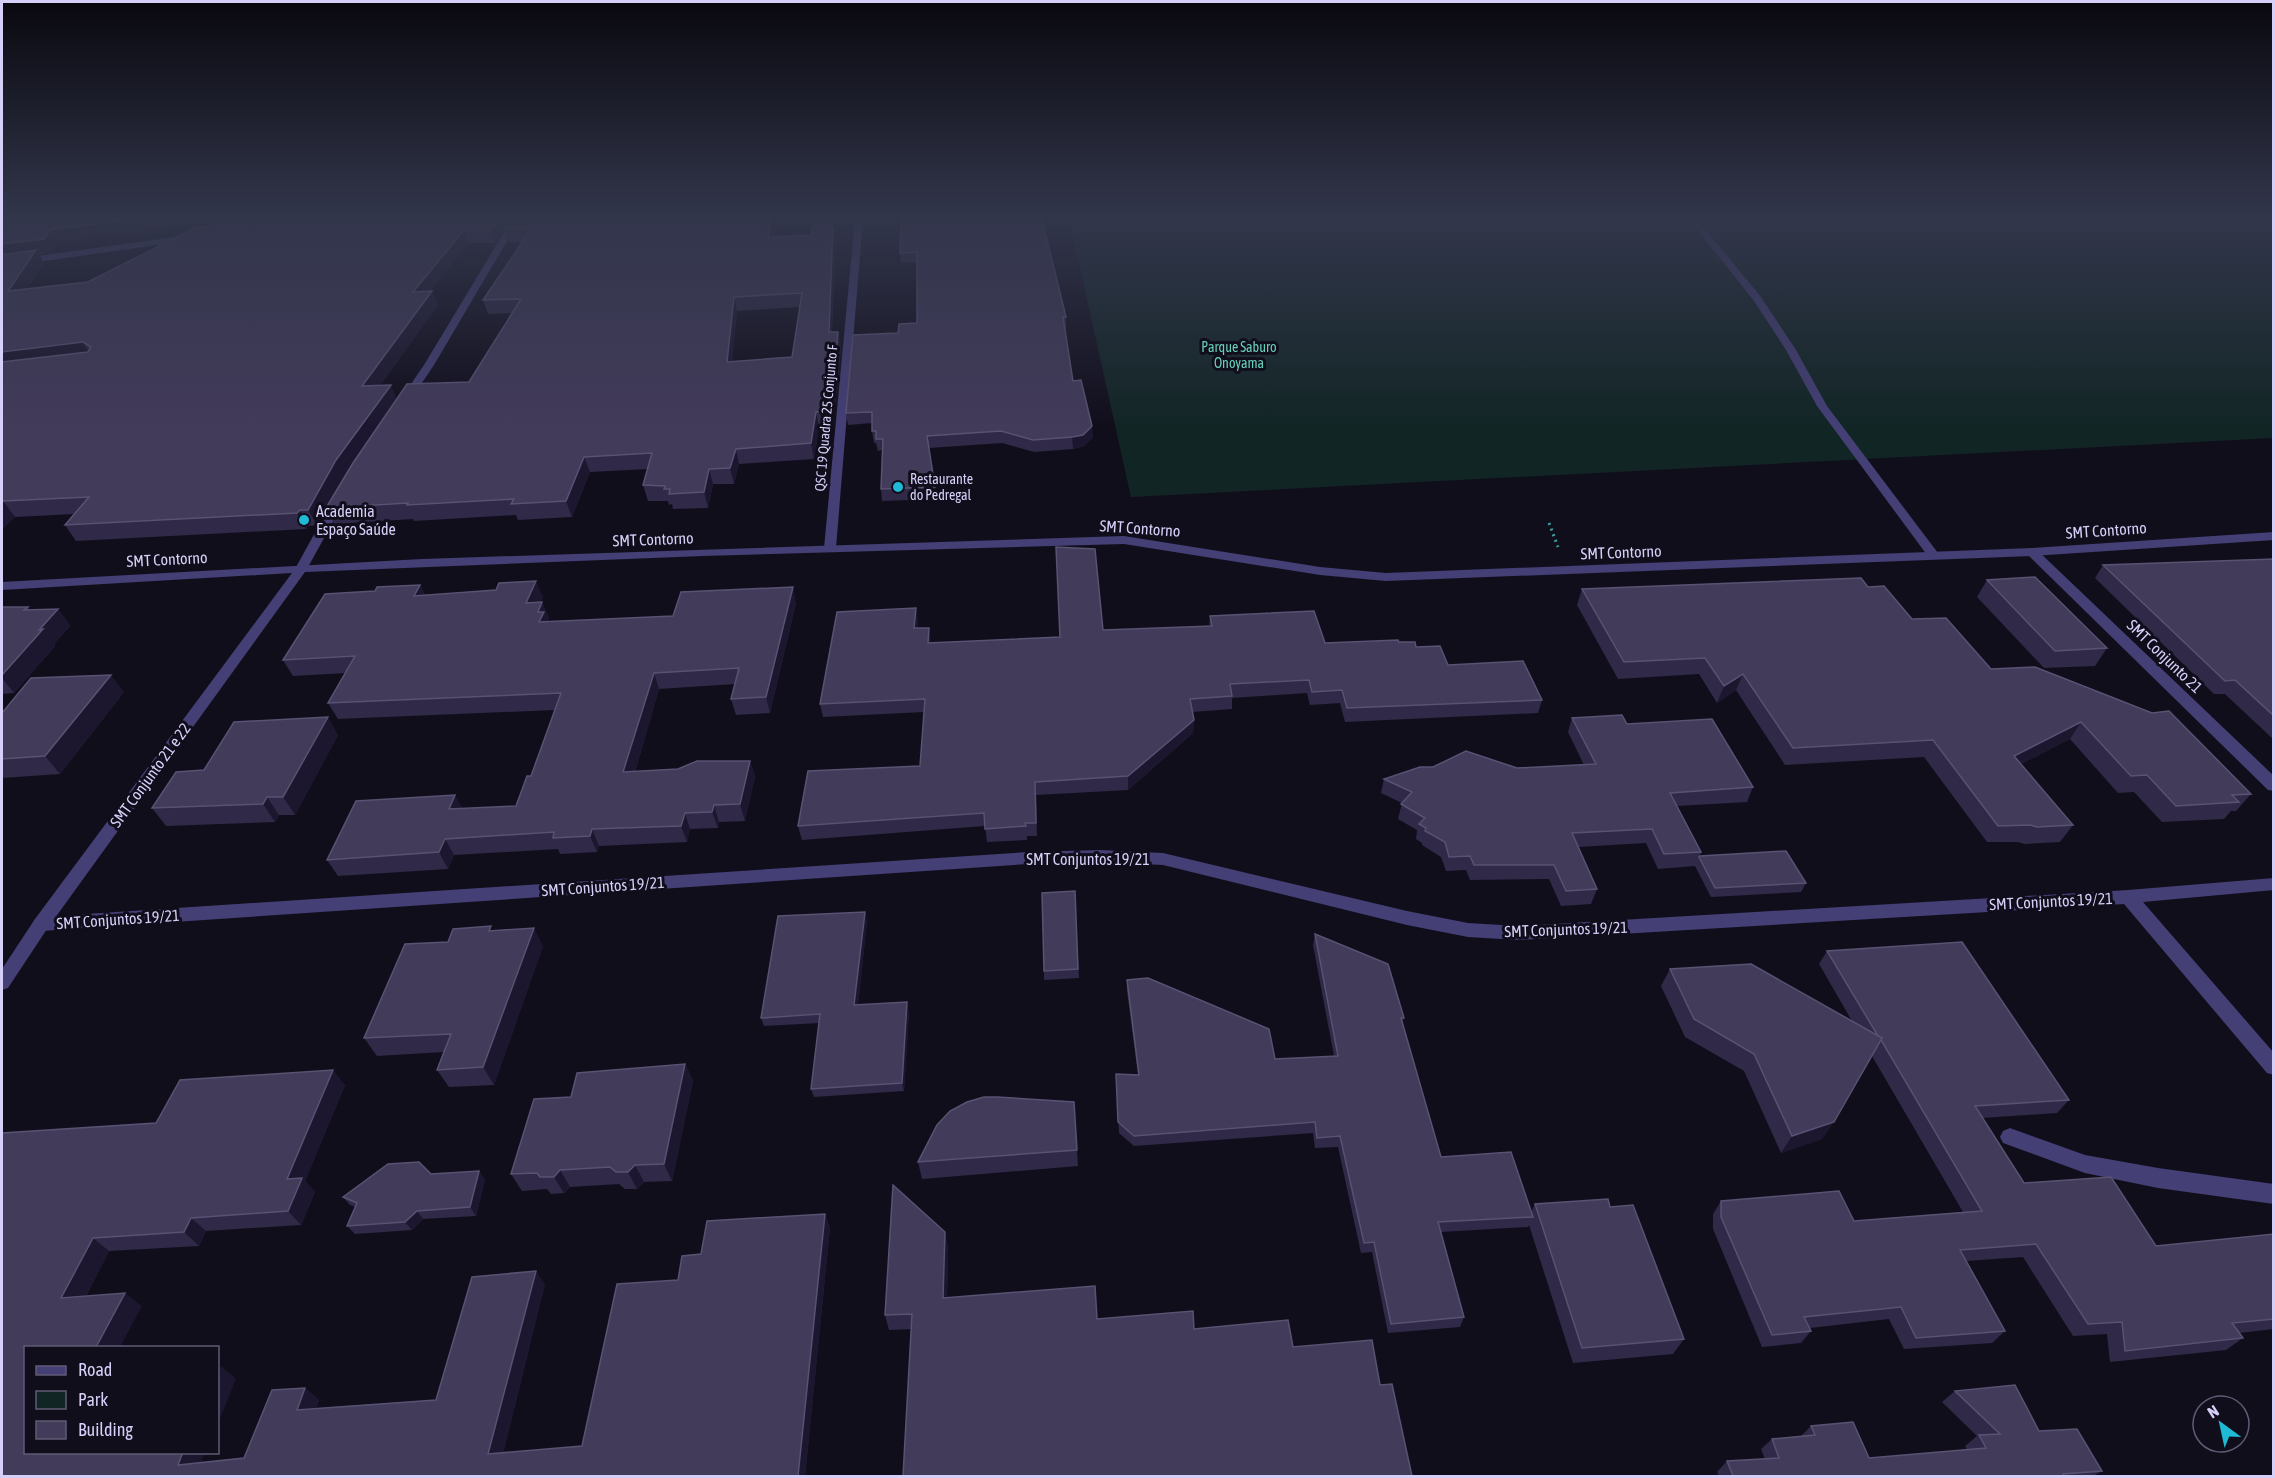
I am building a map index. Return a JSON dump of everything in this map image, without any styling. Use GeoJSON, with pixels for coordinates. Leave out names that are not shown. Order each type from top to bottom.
{"type":"FeatureCollection","features":[{"type":"Feature","properties":{"kind":"street"},"geometry":{"type":"LineString","coordinates":[[397,411],[429,365],[475,288]]}},
{"type":"Feature","properties":{"kind":"street","name":"QSC 19 Quadra 25 Conjunto F"},"geometry":{"type":"LineString","coordinates":[[830,548],[853,288]]}},
{"type":"Feature","properties":{"kind":"street"},"geometry":{"type":"LineString","coordinates":[[1750,288],[1792,352],[1820,403],[1862,464],[1934,556]]}},
{"type":"Feature","properties":{"kind":"street","name":"SMT Conjunto 21 e 22"},"geometry":{"type":"LineString","coordinates":[[2,983],[41,924],[301,569],[346,487]]}},
{"type":"Feature","properties":{"kind":"street","name":"SMT Contorno"},"geometry":{"type":"LineString","coordinates":[[2,586],[301,569],[830,548],[1124,540],[1163,543],[1343,575],[1386,577],[2032,552],[2274,536]]}},
{"type":"Feature","properties":{"kind":"street","name":"SMT Conjunto 21"},"geometry":{"type":"LineString","coordinates":[[2032,552],[2274,786]]}},
{"type":"Feature","properties":{"kind":"street","name":"SMT Conjuntos 19/21"},"geometry":{"type":"LineString","coordinates":[[41,924],[1004,859],[1088,856],[1163,859],[1407,918],[1468,930],[1518,933],[2128,897],[2274,884]]}},
{"type":"Feature","properties":{"kind":"street"},"geometry":{"type":"LineString","coordinates":[[2128,897],[2274,1067]]}},
{"type":"Feature","properties":{"kind":"street"},"geometry":{"type":"LineString","coordinates":[[2010,1137],[2085,1164],[2158,1178],[2274,1194]]}},
{"type":"Feature","properties":{"kind":"green space","name":"Parque Saburo Onoyama"},"geometry":{"type":"Polygon","coordinates":[[[1084,288],[2273,288],[2273,438],[1131,497],[1084,288]]]}},
{"type":"Feature","properties":{"kind":"building"},"geometry":{"type":"Polygon","coordinates":[[[2,288],[10,288],[8,291],[35,288],[416,288],[413,292],[432,291],[362,386],[391,385],[336,460],[308,510],[300,510],[297,513],[65,525],[89,497],[3,501],[2,503],[2,362],[88,352],[91,347],[83,342],[2,352],[2,288]]]}},
{"type":"Feature","properties":{"kind":"building"},"geometry":{"type":"Polygon","coordinates":[[[491,288],[831,288],[829,332],[838,332],[831,411],[816,412],[811,443],[736,449],[730,468],[709,469],[704,492],[669,494],[670,489],[664,489],[665,486],[643,485],[652,453],[584,457],[566,501],[511,504],[514,499],[326,508],[353,463],[407,384],[469,382],[521,299],[483,300],[491,288]],[[802,293],[734,297],[727,362],[792,357],[802,293]]]}},
{"type":"Feature","properties":{"kind":"building"},"geometry":{"type":"Polygon","coordinates":[[[917,288],[1059,288],[1066,317],[1063,317],[1073,381],[1081,380],[1092,426],[1083,435],[1033,440],[1001,431],[927,436],[935,487],[881,489],[883,439],[876,439],[876,431],[872,431],[872,412],[846,413],[853,335],[898,333],[899,324],[917,323],[917,288]]]}},
{"type":"Feature","properties":{"kind":"building"},"geometry":{"type":"Polygon","coordinates":[[[1056,547],[1095,549],[1103,630],[1212,626],[1210,616],[1314,611],[1325,643],[1398,640],[1399,642],[1415,642],[1416,647],[1440,646],[1448,665],[1523,661],[1542,700],[1347,708],[1342,690],[1312,692],[1309,680],[1230,684],[1232,696],[1190,699],[1194,720],[1128,776],[1035,782],[1036,823],[1025,823],[1026,826],[985,829],[984,813],[798,826],[808,771],[920,766],[925,699],[820,704],[837,612],[916,608],[914,628],[929,628],[928,643],[1060,637],[1056,547]]]}},
{"type":"Feature","properties":{"kind":"building"},"geometry":{"type":"Polygon","coordinates":[[[2274,559],[2274,716],[2235,680],[2225,681],[2103,565],[2274,559]]]}},
{"type":"Feature","properties":{"kind":"building"},"geometry":{"type":"Polygon","coordinates":[[[2035,577],[2107,648],[2055,651],[1987,580],[2035,577]]]}},
{"type":"Feature","properties":{"kind":"building"},"geometry":{"type":"Polygon","coordinates":[[[1861,578],[1868,587],[1884,586],[1912,619],[1946,618],[1991,669],[2035,667],[2152,713],[2169,711],[2251,794],[2232,795],[2239,802],[2176,806],[2147,775],[2131,776],[2081,722],[2014,756],[2073,825],[1998,826],[1933,740],[1793,748],[1743,674],[1724,686],[1705,658],[1624,662],[1582,589],[1861,578]]]}},
{"type":"Feature","properties":{"kind":"building"},"geometry":{"type":"Polygon","coordinates":[[[536,581],[526,603],[542,602],[538,612],[544,612],[539,622],[673,616],[681,592],[793,587],[766,697],[731,699],[739,668],[654,673],[623,772],[678,769],[697,761],[750,761],[740,804],[714,805],[712,812],[685,813],[681,826],[592,829],[590,836],[553,838],[554,832],[445,839],[439,852],[327,860],[356,801],[455,795],[449,809],[516,806],[527,776],[531,776],[561,693],[328,703],[355,656],[283,660],[325,594],[375,591],[377,587],[420,585],[414,596],[496,590],[499,583],[536,581]]]}},
{"type":"Feature","properties":{"kind":"building"},"geometry":{"type":"Polygon","coordinates":[[[2,607],[28,607],[24,610],[58,609],[2,675],[2,607]]]}},
{"type":"Feature","properties":{"kind":"building"},"geometry":{"type":"Polygon","coordinates":[[[111,675],[45,756],[2,759],[2,713],[31,678],[111,675]]]}},
{"type":"Feature","properties":{"kind":"building"},"geometry":{"type":"Polygon","coordinates":[[[1622,715],[1627,724],[1712,719],[1753,787],[1670,793],[1701,852],[1664,854],[1652,829],[1572,833],[1597,889],[1566,891],[1554,865],[1474,865],[1470,856],[1449,857],[1445,842],[1425,831],[1426,828],[1419,824],[1425,818],[1401,804],[1412,792],[1384,779],[1420,767],[1433,767],[1466,751],[1517,768],[1596,764],[1572,718],[1622,715]]]}},
{"type":"Feature","properties":{"kind":"building"},"geometry":{"type":"Polygon","coordinates":[[[328,717],[283,797],[267,797],[263,804],[152,808],[176,772],[204,770],[234,722],[328,717]]]}},
{"type":"Feature","properties":{"kind":"building"},"geometry":{"type":"Polygon","coordinates":[[[1786,851],[1806,883],[1715,888],[1699,857],[1700,856],[1786,851]]]}},
{"type":"Feature","properties":{"kind":"building"},"geometry":{"type":"Polygon","coordinates":[[[1075,891],[1078,969],[1044,971],[1042,893],[1075,891]]]}},
{"type":"Feature","properties":{"kind":"building"},"geometry":{"type":"Polygon","coordinates":[[[865,912],[854,1005],[907,1002],[902,1083],[811,1089],[820,1014],[761,1018],[778,916],[865,912]]]}},
{"type":"Feature","properties":{"kind":"building"},"geometry":{"type":"Polygon","coordinates":[[[491,926],[489,931],[534,928],[483,1067],[437,1070],[451,1034],[364,1038],[405,944],[448,942],[453,929],[491,926]]]}},
{"type":"Feature","properties":{"kind":"building"},"geometry":{"type":"Polygon","coordinates":[[[1315,934],[1388,964],[1441,1157],[1511,1152],[1533,1217],[1438,1222],[1464,1317],[1391,1324],[1374,1242],[1364,1243],[1340,1136],[1317,1138],[1315,1122],[1134,1136],[1118,1122],[1116,1074],[1139,1075],[1127,980],[1148,978],[1269,1029],[1275,1059],[1338,1056],[1315,934]]]}},
{"type":"Feature","properties":{"kind":"building"},"geometry":{"type":"Polygon","coordinates":[[[1962,942],[2069,1100],[1975,1106],[2024,1183],[2111,1177],[2156,1246],[2274,1234],[2274,1319],[2232,1323],[2243,1338],[2125,1351],[2122,1322],[2088,1324],[2036,1244],[1960,1250],[2005,1331],[1916,1338],[1901,1307],[1804,1317],[1811,1331],[1772,1335],[1721,1217],[1721,1201],[1839,1191],[1854,1221],[1982,1211],[1881,1040],[1882,1038],[1878,1036],[1827,951],[1962,942]]]}},
{"type":"Feature","properties":{"kind":"building"},"geometry":{"type":"Polygon","coordinates":[[[1751,964],[1882,1038],[1834,1122],[1792,1136],[1754,1054],[1694,1019],[1670,969],[1751,964]]]}},
{"type":"Feature","properties":{"kind":"building"},"geometry":{"type":"Polygon","coordinates":[[[685,1064],[664,1164],[635,1165],[628,1172],[616,1172],[610,1167],[560,1170],[554,1177],[540,1177],[537,1173],[511,1174],[534,1099],[571,1097],[577,1073],[685,1064]]]}},
{"type":"Feature","properties":{"kind":"building"},"geometry":{"type":"Polygon","coordinates":[[[333,1070],[287,1179],[302,1178],[288,1211],[191,1218],[184,1232],[93,1238],[61,1298],[125,1293],[97,1346],[24,1346],[24,1454],[182,1454],[178,1465],[244,1458],[272,1390],[305,1388],[297,1410],[436,1400],[472,1277],[536,1271],[488,1454],[582,1446],[617,1284],[678,1280],[682,1256],[701,1254],[707,1221],[825,1214],[798,1476],[2,1476],[2,1133],[156,1123],[180,1080],[333,1070]]]}},
{"type":"Feature","properties":{"kind":"building"},"geometry":{"type":"Polygon","coordinates":[[[984,1097],[1074,1102],[1077,1150],[918,1162],[937,1125],[950,1111],[967,1102],[984,1097]]]}},
{"type":"Feature","properties":{"kind":"building"},"geometry":{"type":"Polygon","coordinates":[[[419,1162],[431,1174],[479,1171],[470,1207],[417,1211],[405,1222],[347,1226],[357,1203],[343,1197],[388,1164],[419,1162]]]}},
{"type":"Feature","properties":{"kind":"building"},"geometry":{"type":"Polygon","coordinates":[[[893,1185],[945,1232],[943,1298],[1095,1286],[1097,1319],[1193,1311],[1194,1329],[1288,1320],[1293,1347],[1372,1340],[1380,1385],[1392,1384],[1412,1476],[903,1476],[912,1314],[885,1315],[893,1185]]]}},
{"type":"Feature","properties":{"kind":"building"},"geometry":{"type":"Polygon","coordinates":[[[1608,1199],[1610,1207],[1633,1205],[1684,1339],[1582,1348],[1535,1204],[1608,1199]]]}},
{"type":"Feature","properties":{"kind":"building"},"geometry":{"type":"Polygon","coordinates":[[[2015,1385],[2039,1431],[2077,1429],[2102,1471],[2063,1474],[2064,1476],[1733,1476],[1727,1461],[1779,1458],[1772,1439],[1815,1435],[1811,1426],[1853,1422],[1869,1458],[1986,1448],[1979,1435],[2000,1434],[1955,1391],[2015,1385]]]}},
{"type":"Feature","properties":{"kind":"place","name":"Restaurante do Pedregal"},"geometry":{"type":"Point","coordinates":[898,487]}},
{"type":"Feature","properties":{"kind":"place","name":"Academia Espaço Saúde"},"geometry":{"type":"Point","coordinates":[304,520]}}]}
